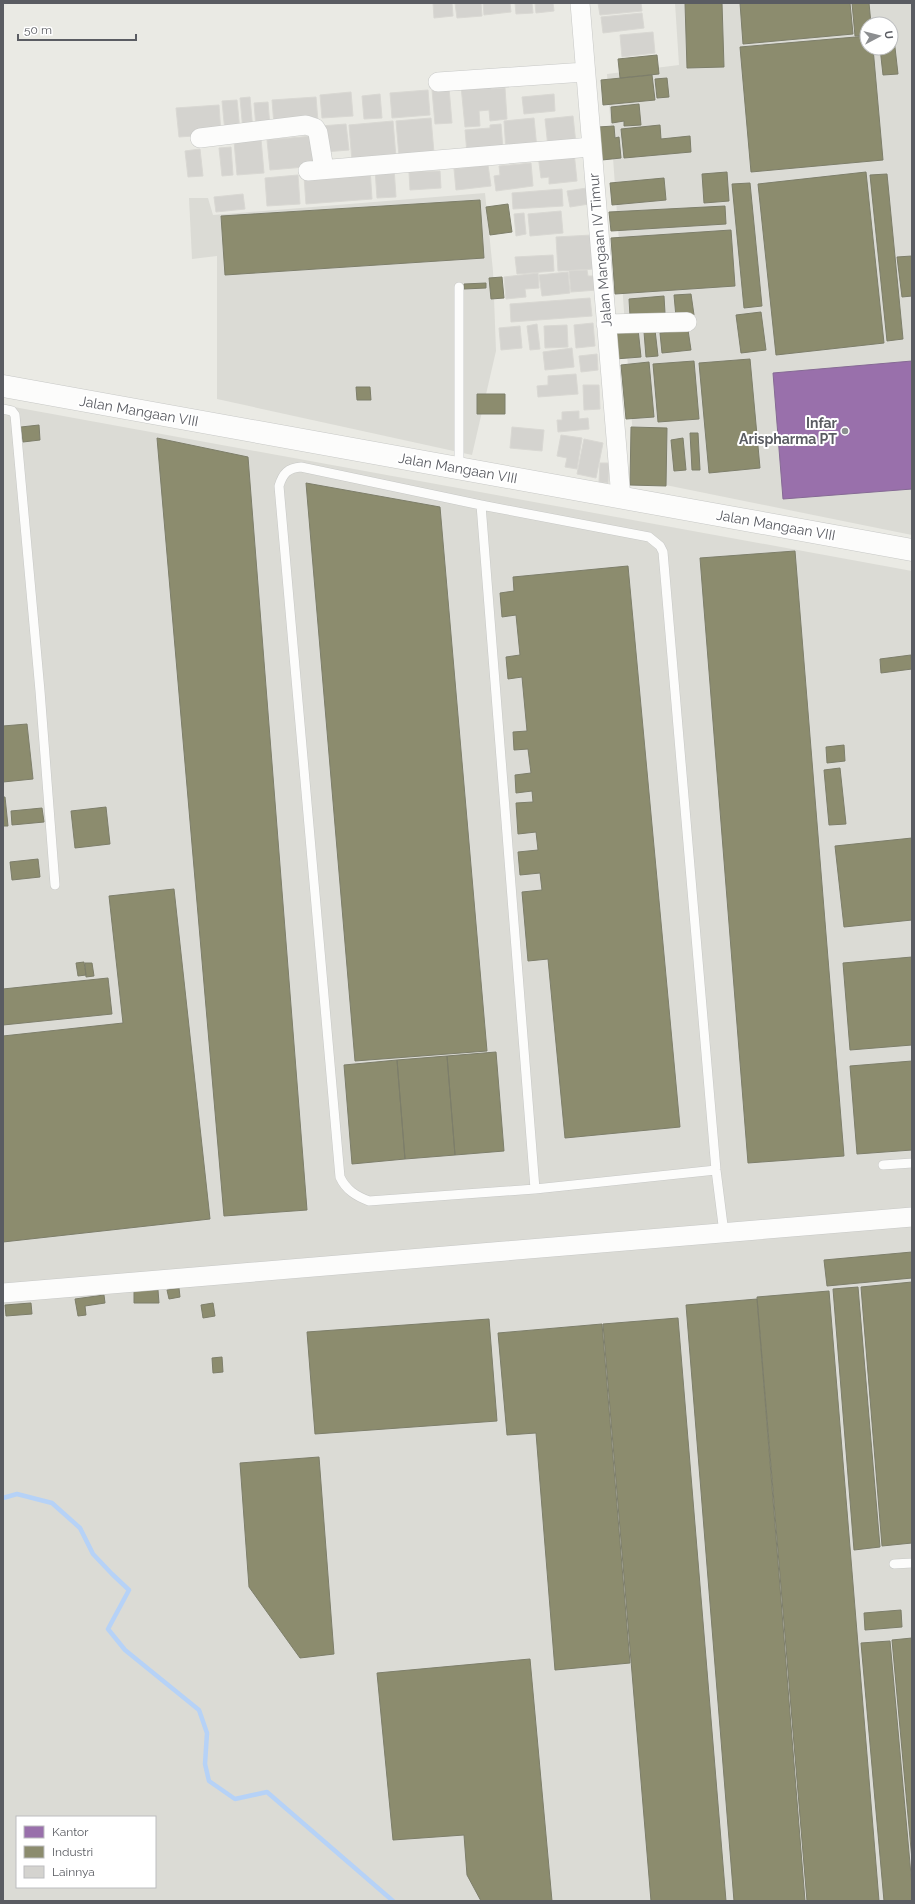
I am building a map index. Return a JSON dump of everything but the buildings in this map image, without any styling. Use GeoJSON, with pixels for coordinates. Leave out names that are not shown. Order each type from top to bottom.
{"type":"FeatureCollection","features":[{"type":"Feature","properties":{"kind":"street","name":"Jalan Mangaan IV Timur"},"geometry":{"type":"LineString","coordinates":[[580,3],[621,498]]}},
{"type":"Feature","properties":{"kind":"street"},"geometry":{"type":"LineString","coordinates":[[438,82],[585,72]]}},
{"type":"Feature","properties":{"kind":"street"},"geometry":{"type":"LineString","coordinates":[[200,138],[306,125],[312,126],[318,133],[316,170],[591,147]]}},
{"type":"Feature","properties":{"kind":"street"},"geometry":{"type":"LineString","coordinates":[[606,324],[687,322]]}},
{"type":"Feature","properties":{"kind":"street","name":"Jalan Mangaan VIII"},"geometry":{"type":"LineString","coordinates":[[3,386],[912,550]]}},
{"type":"Feature","properties":{"kind":"street"},"geometry":{"type":"LineString","coordinates":[[3,1293],[912,1217]]}},
{"type":"Feature","properties":{"kind":"lane"},"geometry":{"type":"LineString","coordinates":[[459,287],[459,468]]}},
{"type":"Feature","properties":{"kind":"lane"},"geometry":{"type":"LineString","coordinates":[[3,409],[12,411],[15,415],[40,691],[55,885]]}},
{"type":"Feature","properties":{"kind":"lane"},"geometry":{"type":"LineString","coordinates":[[716,1170],[535,1189],[369,1201],[351,1193],[344,1185],[340,1177],[279,486],[282,477],[287,471],[302,468],[481,505],[649,537],[660,546],[663,552],[716,1170],[724,1233]]}},
{"type":"Feature","properties":{"kind":"lane"},"geometry":{"type":"LineString","coordinates":[[481,505],[535,1189]]}},
{"type":"Feature","properties":{"kind":"lane"},"geometry":{"type":"LineString","coordinates":[[883,1165],[912,1163]]}},
{"type":"Feature","properties":{"kind":"lane"},"geometry":{"type":"LineString","coordinates":[[894,1564],[912,1563]]}},
{"type":"Feature","properties":{"kind":"shaded area"},"geometry":{"type":"Polygon","coordinates":[[[675,3],[912,3],[912,535],[636,479],[607,74],[679,65],[675,3]]]}},
{"type":"Feature","properties":{"kind":"shaded area"},"geometry":{"type":"Polygon","coordinates":[[[485,193],[493,271],[496,351],[472,455],[217,399],[217,256],[192,259],[189,198],[208,198],[213,215],[485,193]]]}},
{"type":"Feature","properties":{"kind":"shaded area"},"geometry":{"type":"Polygon","coordinates":[[[3,405],[912,571],[912,1901],[3,1901],[3,405]]]}},
{"type":"Feature","properties":{"kind":"waterway"},"geometry":{"type":"LineString","coordinates":[[3,1498],[17,1494],[52,1503],[80,1528],[93,1554],[129,1590],[108,1629],[125,1650],[199,1710],[207,1733],[205,1764],[209,1781],[235,1799],[267,1792],[393,1901]]}},
{"type":"Feature","properties":{"kind":"place","name":"Infar Arispharma PT"},"geometry":{"type":"Point","coordinates":[845,431]}}]}
